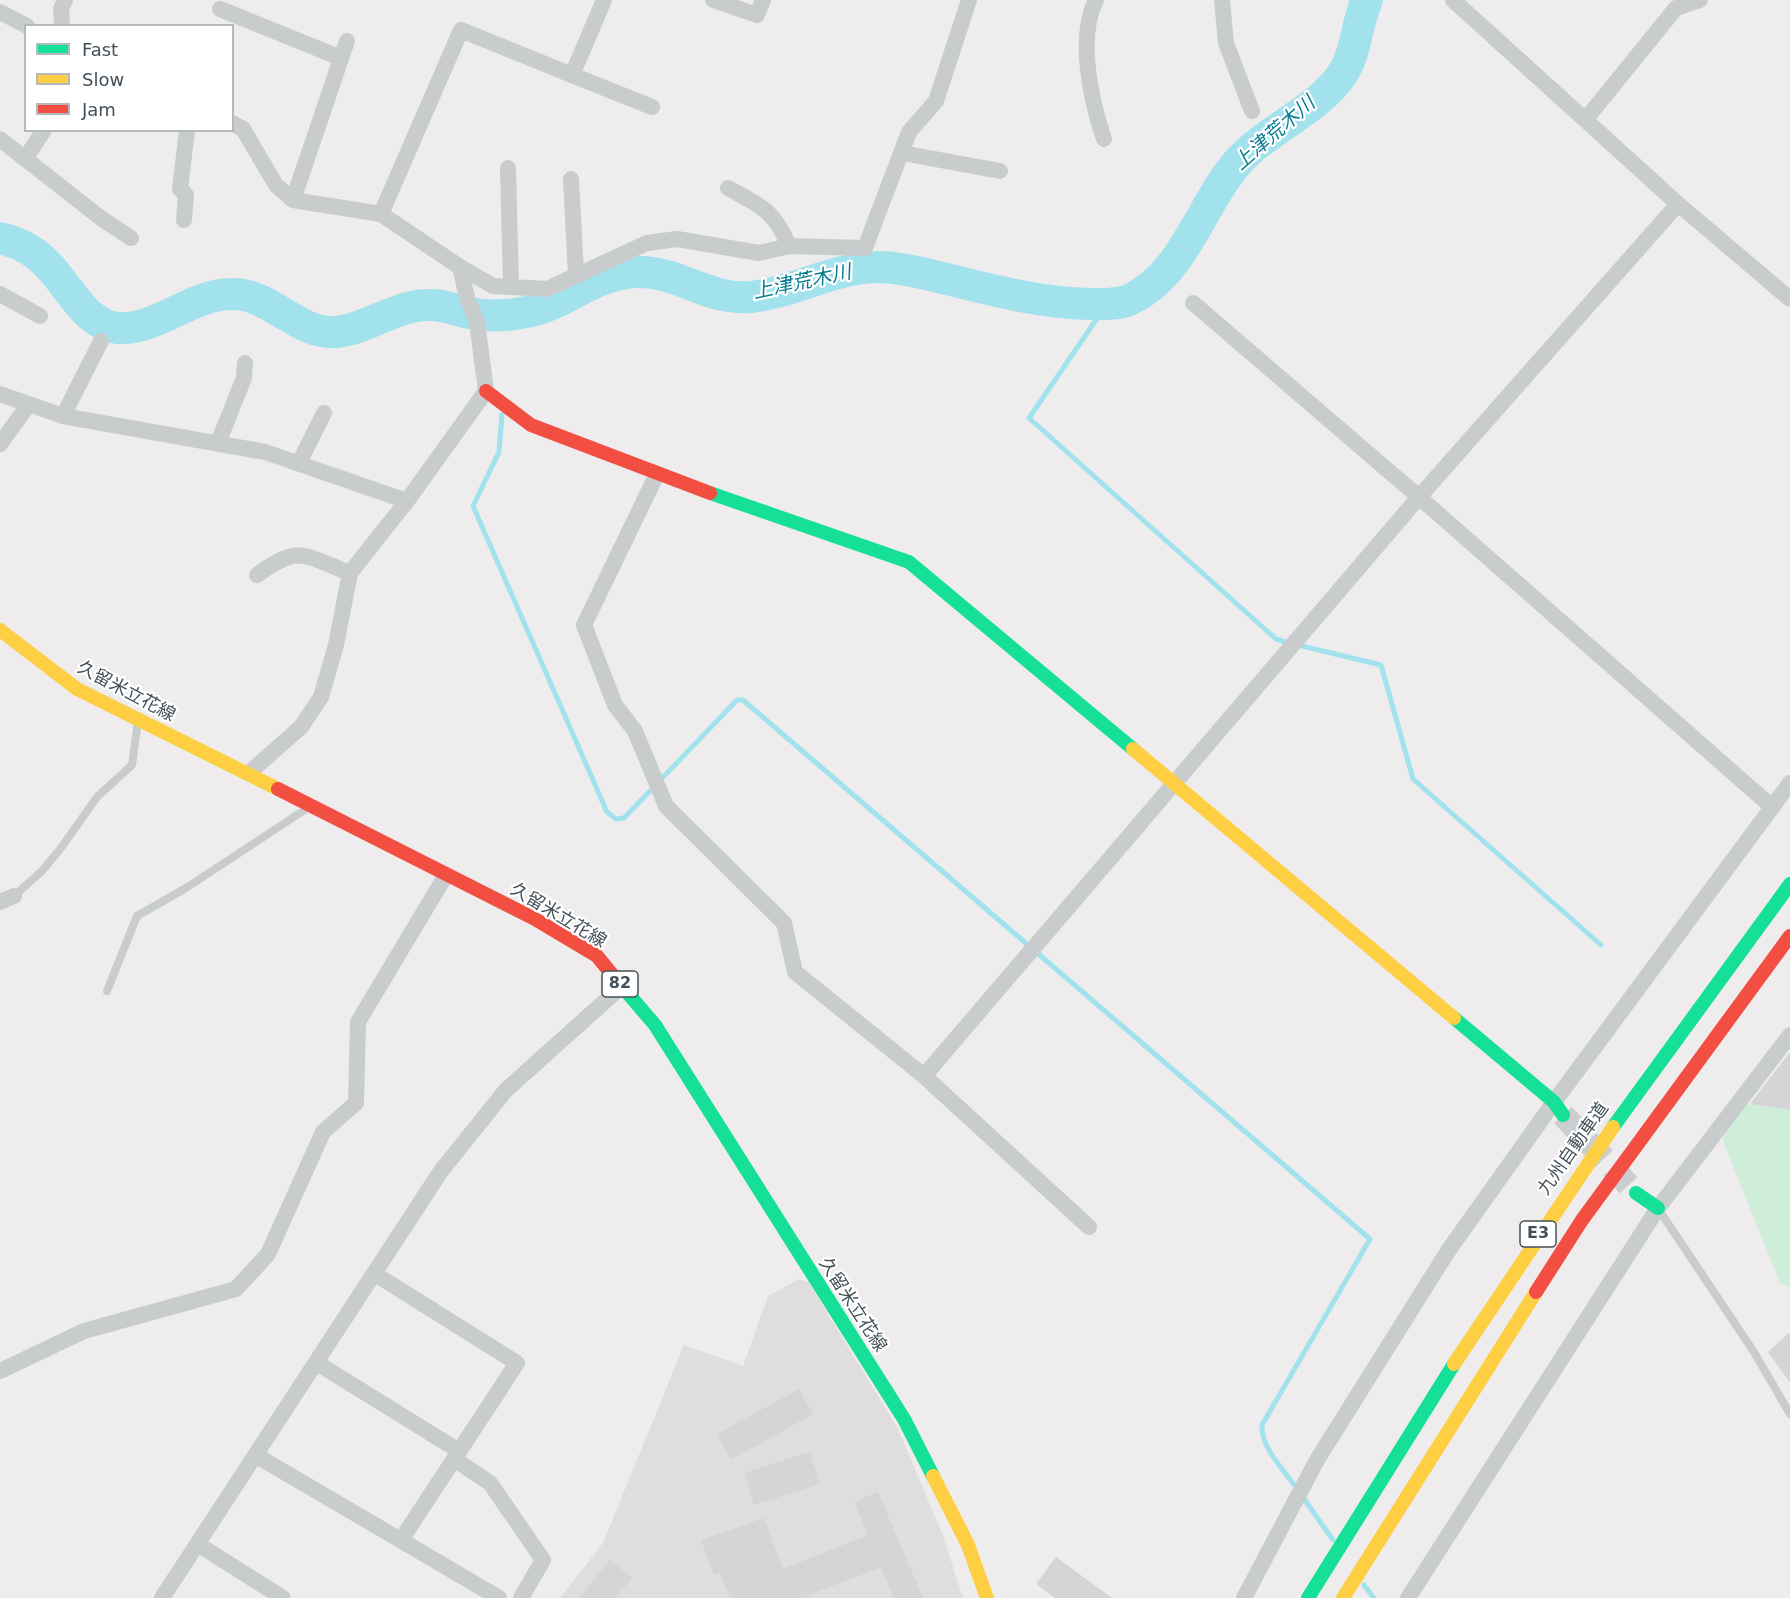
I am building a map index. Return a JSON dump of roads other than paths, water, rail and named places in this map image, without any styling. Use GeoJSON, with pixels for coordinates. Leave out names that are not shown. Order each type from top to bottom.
{"type":"FeatureCollection","features":[{"type":"Feature","properties":{"kind":"main road"},"geometry":{"type":"LineString","coordinates":[[486,391],[531,425],[657,474],[909,562],[1174,782],[1558,1109]]}},
{"type":"Feature","properties":{"kind":"main road","name":"久留米立花線"},"geometry":{"type":"LineString","coordinates":[[0,630],[76,689],[249,773],[309,807],[535,919],[597,956],[654,1024],[904,1419],[968,1545],[987,1598]]}},
{"type":"Feature","properties":{"kind":"main road","name":"九州自動車道"},"geometry":{"type":"LineString","coordinates":[[1308,1598],[1387,1466],[1556,1206],[1704,997],[1790,884]]}},
{"type":"Feature","properties":{"kind":"main road","name":"E3"},"geometry":{"type":"LineString","coordinates":[[1343,1598],[1582,1220],[1790,936]]}},
{"type":"Feature","properties":{"kind":"main road"},"geometry":{"type":"LineString","coordinates":[[1636,1193],[1658,1208]]}},
{"type":"Feature","properties":{"kind":"street"},"geometry":{"type":"LineString","coordinates":[[62,24],[61,9],[65,0]]}},
{"type":"Feature","properties":{"kind":"street"},"geometry":{"type":"LineString","coordinates":[[572,75],[604,0]]}},
{"type":"Feature","properties":{"kind":"street"},"geometry":{"type":"LineString","coordinates":[[713,0],[757,15],[763,0]]}},
{"type":"Feature","properties":{"kind":"street"},"geometry":{"type":"LineString","coordinates":[[234,124],[243,129],[276,185],[293,200],[381,214],[460,267],[493,286],[547,289],[647,243],[677,239],[759,253],[789,246],[866,248],[909,132],[936,101],[969,0]]}},
{"type":"Feature","properties":{"kind":"street"},"geometry":{"type":"LineString","coordinates":[[1096,0],[1088,16],[1087,45],[1093,100],[1104,139]]}},
{"type":"Feature","properties":{"kind":"street"},"geometry":{"type":"LineString","coordinates":[[1222,0],[1226,43],[1252,111]]}},
{"type":"Feature","properties":{"kind":"street"},"geometry":{"type":"LineString","coordinates":[[1453,0],[1678,204],[1787,291]]}},
{"type":"Feature","properties":{"kind":"street"},"geometry":{"type":"LineString","coordinates":[[1586,119],[1676,8],[1700,0]]}},
{"type":"Feature","properties":{"kind":"street"},"geometry":{"type":"LineString","coordinates":[[220,9],[341,58]]}},
{"type":"Feature","properties":{"kind":"street"},"geometry":{"type":"LineString","coordinates":[[0,12],[24,24]]}},
{"type":"Feature","properties":{"kind":"street"},"geometry":{"type":"LineString","coordinates":[[381,214],[460,30],[652,107]]}},
{"type":"Feature","properties":{"kind":"street"},"geometry":{"type":"LineString","coordinates":[[293,200],[347,41]]}},
{"type":"Feature","properties":{"kind":"street"},"geometry":{"type":"LineString","coordinates":[[25,159],[43,132]]}},
{"type":"Feature","properties":{"kind":"street"},"geometry":{"type":"LineString","coordinates":[[184,220],[186,195],[180,189],[187,132]]}},
{"type":"Feature","properties":{"kind":"street"},"geometry":{"type":"LineString","coordinates":[[0,139],[102,219],[131,238]]}},
{"type":"Feature","properties":{"kind":"street"},"geometry":{"type":"LineString","coordinates":[[902,153],[1000,171]]}},
{"type":"Feature","properties":{"kind":"street"},"geometry":{"type":"LineString","coordinates":[[508,168],[511,287]]}},
{"type":"Feature","properties":{"kind":"street"},"geometry":{"type":"LineString","coordinates":[[571,179],[576,274]]}},
{"type":"Feature","properties":{"kind":"street"},"geometry":{"type":"LineString","coordinates":[[728,188],[766,208],[782,230],[789,246]]}},
{"type":"Feature","properties":{"kind":"street"},"geometry":{"type":"LineString","coordinates":[[924,1077],[1419,497],[1678,204]]}},
{"type":"Feature","properties":{"kind":"street"},"geometry":{"type":"LineString","coordinates":[[249,773],[301,727],[321,697],[336,645],[350,573],[407,501],[486,391],[477,322],[467,298],[460,267]]}},
{"type":"Feature","properties":{"kind":"street"},"geometry":{"type":"LineString","coordinates":[[0,294],[40,316]]}},
{"type":"Feature","properties":{"kind":"street"},"geometry":{"type":"LineString","coordinates":[[1192,303],[1419,497],[1771,806]]}},
{"type":"Feature","properties":{"kind":"street"},"geometry":{"type":"LineString","coordinates":[[63,416],[101,341]]}},
{"type":"Feature","properties":{"kind":"street"},"geometry":{"type":"LineString","coordinates":[[218,443],[244,378],[245,363]]}},
{"type":"Feature","properties":{"kind":"street"},"geometry":{"type":"LineString","coordinates":[[0,394],[63,416],[265,452],[407,501]]}},
{"type":"Feature","properties":{"kind":"street"},"geometry":{"type":"LineString","coordinates":[[0,444],[28,404]]}},
{"type":"Feature","properties":{"kind":"street"},"geometry":{"type":"LineString","coordinates":[[299,463],[324,413]]}},
{"type":"Feature","properties":{"kind":"street"},"geometry":{"type":"LineString","coordinates":[[657,474],[584,625],[615,705],[635,731],[666,806],[784,923],[795,972],[924,1077],[1089,1227]]}},
{"type":"Feature","properties":{"kind":"street"},"geometry":{"type":"LineString","coordinates":[[257,575],[279,559],[299,554],[350,573]]}},
{"type":"Feature","properties":{"kind":"street"},"geometry":{"type":"LineString","coordinates":[[1244,1598],[1317,1460],[1448,1251],[1558,1109],[1771,806],[1790,783]]}},
{"type":"Feature","properties":{"kind":"street"},"geometry":{"type":"LineString","coordinates":[[0,1371],[84,1331],[236,1289],[268,1254],[323,1132],[356,1103],[358,1022],[447,875]]}},
{"type":"Feature","properties":{"kind":"street"},"geometry":{"type":"LineString","coordinates":[[162,1598],[199,1545],[441,1171],[506,1090],[622,986]]}},
{"type":"Feature","properties":{"kind":"street"},"geometry":{"type":"LineString","coordinates":[[1408,1598],[1658,1208],[1790,1035]]}},
{"type":"Feature","properties":{"kind":"street"},"geometry":{"type":"LineString","coordinates":[[375,1274],[517,1363],[401,1540]]}},
{"type":"Feature","properties":{"kind":"street"},"geometry":{"type":"LineString","coordinates":[[317,1363],[457,1455],[490,1484],[543,1560],[521,1598]]}},
{"type":"Feature","properties":{"kind":"street"},"geometry":{"type":"LineString","coordinates":[[257,1456],[499,1598]]}},
{"type":"Feature","properties":{"kind":"street"},"geometry":{"type":"LineString","coordinates":[[199,1545],[283,1598]]}},
{"type":"Feature","properties":{"kind":"lane"},"geometry":{"type":"LineString","coordinates":[[7,899],[42,871],[62,848],[97,797],[132,765],[138,721]]}},
{"type":"Feature","properties":{"kind":"lane"},"geometry":{"type":"LineString","coordinates":[[107,991],[137,916],[186,888],[309,807]]}},
{"type":"Feature","properties":{"kind":"lane"},"geometry":{"type":"LineString","coordinates":[[1658,1208],[1754,1352],[1790,1414]]}},
{"type":"Feature","properties":{"kind":"waterway","name":"上津荒木川"},"geometry":{"type":"LineString","coordinates":[[0,238],[38,255],[87,312],[107,326],[118,328],[147,324],[203,300],[232,294],[246,295],[259,300],[296,321],[322,331],[348,330],[416,306],[440,306],[482,315],[511,314],[545,307],[593,283],[619,274],[635,272],[666,276],[720,294],[751,297],[845,271],[886,267],[1038,299],[1089,304],[1120,303],[1148,289],[1164,274],[1178,257],[1212,199],[1237,163],[1262,140],[1318,100],[1341,76],[1350,58],[1367,0]]}},
{"type":"Feature","properties":{"kind":"waterway"},"geometry":{"type":"LineString","coordinates":[[1107,304],[1029,418],[1276,639],[1289,643]]}},
{"type":"Feature","properties":{"kind":"waterway"},"geometry":{"type":"LineString","coordinates":[[502,414],[499,452],[473,506],[607,812],[616,819],[624,818],[737,700],[743,700],[1370,1239],[1262,1425],[1262,1433],[1269,1450],[1297,1489]]}},
{"type":"Feature","properties":{"kind":"waterway"},"geometry":{"type":"LineString","coordinates":[[1298,645],[1381,665],[1413,779],[1601,945]]}},
{"type":"Feature","properties":{"kind":"waterway"},"geometry":{"type":"LineString","coordinates":[[1302,1496],[1333,1540]]}},
{"type":"Feature","properties":{"kind":"waterway"},"geometry":{"type":"LineString","coordinates":[[1364,1585],[1374,1598]]}},
{"type":"Feature","properties":{"kind":"tunnel"},"geometry":{"type":"LineString","coordinates":[[1563,1115],[1636,1193]]}}]}
